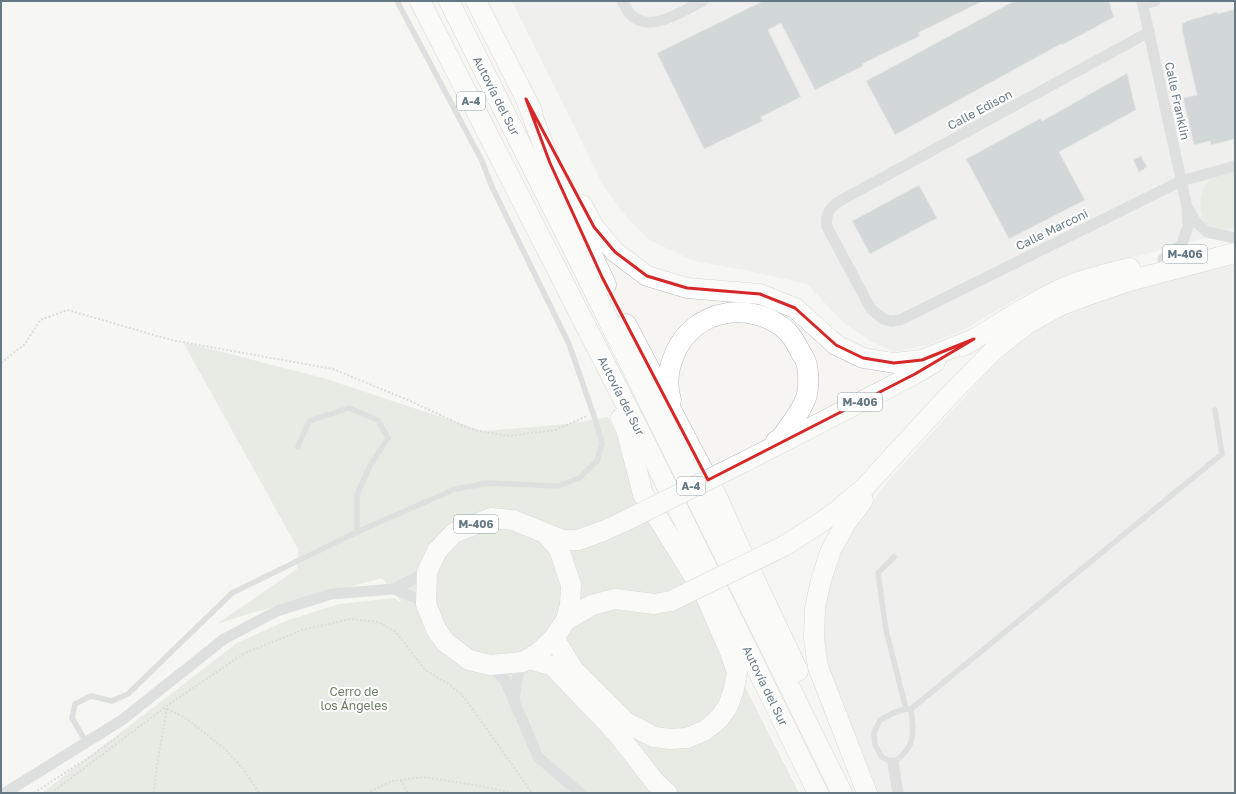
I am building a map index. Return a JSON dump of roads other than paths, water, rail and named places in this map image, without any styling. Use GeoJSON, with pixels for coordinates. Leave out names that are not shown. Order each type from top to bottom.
{"type":"FeatureCollection","features":[{"type":"Feature","properties":{"kind":"highway","name":"Autovía del Sur"},"geometry":{"type":"LineString","coordinates":[[420,1],[647,446],[818,793]]}},
{"type":"Feature","properties":{"kind":"highway","name":"Autovía del Sur"},"geometry":{"type":"LineString","coordinates":[[449,1],[588,278],[842,793]]}},
{"type":"Feature","properties":{"kind":"highway"},"geometry":{"type":"LineString","coordinates":[[476,1],[594,227],[615,252],[647,276],[687,288],[760,294],[795,308],[836,344],[863,358],[894,363],[922,360],[974,339]]}},
{"type":"Feature","properties":{"kind":"highway"},"geometry":{"type":"LineString","coordinates":[[526,99],[550,163],[602,277],[633,339],[678,421],[718,499],[786,646],[857,793]]}},
{"type":"Feature","properties":{"kind":"highway"},"geometry":{"type":"LineString","coordinates":[[521,201],[547,267],[626,429],[642,494],[705,594],[737,672],[734,689],[728,706],[718,720],[704,731],[687,738],[670,739],[654,737],[627,723],[573,669],[554,638]]}},
{"type":"Feature","properties":{"kind":"highway","name":"M-406"},"geometry":{"type":"LineString","coordinates":[[545,533],[559,549],[571,585],[570,605],[566,620],[554,638],[538,653],[526,660],[490,665],[469,660],[445,642],[436,629],[426,604],[427,572],[437,551],[454,533],[491,518],[513,520],[563,540],[578,540],[603,531],[744,462],[915,374],[1060,289],[1090,278],[1235,241]]}},
{"type":"Feature","properties":{"kind":"highway","name":"M-406"},"geometry":{"type":"LineString","coordinates":[[566,620],[592,605],[615,599],[654,604],[672,601],[784,546],[838,511],[863,489],[945,400],[995,349],[1027,324],[1059,306],[1129,281],[1235,253]]}},
{"type":"Feature","properties":{"kind":"highway"},"geometry":{"type":"LineString","coordinates":[[678,421],[669,392],[668,376],[672,360],[679,343],[697,324],[721,314],[739,312],[759,315],[775,323],[787,332],[797,345],[806,362],[808,381],[806,397],[799,413],[780,439],[744,462]]}},
{"type":"Feature","properties":{"kind":"highway"},"geometry":{"type":"LineString","coordinates":[[867,793],[818,667],[814,639],[815,608],[821,580],[831,550],[846,523],[867,495],[921,438],[945,400]]}},
{"type":"Feature","properties":{"kind":"highway"},"geometry":{"type":"LineString","coordinates":[[526,660],[553,666],[616,732],[655,782],[667,793]]}},
{"type":"Feature","properties":{"kind":"street"},"geometry":{"type":"LineString","coordinates":[[622,1],[631,15],[642,21],[654,23],[666,19],[702,1]]}},
{"type":"Feature","properties":{"kind":"street"},"geometry":{"type":"LineString","coordinates":[[1142,3],[1155,1]]}},
{"type":"Feature","properties":{"kind":"street","name":"Calle Franklin"},"geometry":{"type":"LineString","coordinates":[[1142,3],[1188,207]]}},
{"type":"Feature","properties":{"kind":"street","name":"Calle Edison"},"geometry":{"type":"LineString","coordinates":[[883,319],[871,308],[827,227],[827,214],[831,207],[1149,32]]}},
{"type":"Feature","properties":{"kind":"street","name":"Calle Marconi"},"geometry":{"type":"LineString","coordinates":[[883,319],[891,321],[900,320],[1181,180],[1235,166]]}},
{"type":"Feature","properties":{"kind":"street"},"geometry":{"type":"LineString","coordinates":[[1188,207],[1196,222],[1207,232],[1235,238]]}},
{"type":"Feature","properties":{"kind":"street"},"geometry":{"type":"LineString","coordinates":[[1163,259],[1182,244],[1188,226],[1188,207]]}},
{"type":"Feature","properties":{"kind":"street"},"geometry":{"type":"LineString","coordinates":[[5,793],[122,720],[224,639],[277,611],[331,594],[394,589],[427,572]]}},
{"type":"Feature","properties":{"kind":"street"},"geometry":{"type":"LineString","coordinates":[[394,589],[421,600],[426,604]]}},
{"type":"Feature","properties":{"kind":"street"},"geometry":{"type":"LineString","coordinates":[[514,700],[517,678],[526,660]]}},
{"type":"Feature","properties":{"kind":"street"},"geometry":{"type":"LineString","coordinates":[[490,665],[504,680],[538,757],[580,793]]}},
{"type":"Feature","properties":{"kind":"street"},"geometry":{"type":"LineString","coordinates":[[892,763],[898,793]]}},
{"type":"Feature","properties":{"kind":"lane"},"geometry":{"type":"LineString","coordinates":[[86,742],[72,718],[75,704],[91,696],[112,701],[128,694],[232,593],[357,532],[455,489],[489,483],[558,486],[579,478],[597,461],[602,443],[569,344],[492,187],[482,161],[397,1]]}},
{"type":"Feature","properties":{"kind":"lane"},"geometry":{"type":"LineString","coordinates":[[298,447],[309,421],[349,408],[378,420],[388,438],[371,464],[357,494],[357,532]]}},
{"type":"Feature","properties":{"kind":"lane"},"geometry":{"type":"LineString","coordinates":[[894,557],[878,573],[886,630],[908,709],[913,727],[912,742],[903,755],[892,763],[882,757],[875,745],[874,733],[880,720],[893,713],[908,709],[1222,454],[1215,410]]}},
{"type":"Feature","properties":{"kind":"park label","name":"Cerro de los Ángeles"},"geometry":{"type":"Point","coordinates":[354,699]}}]}
